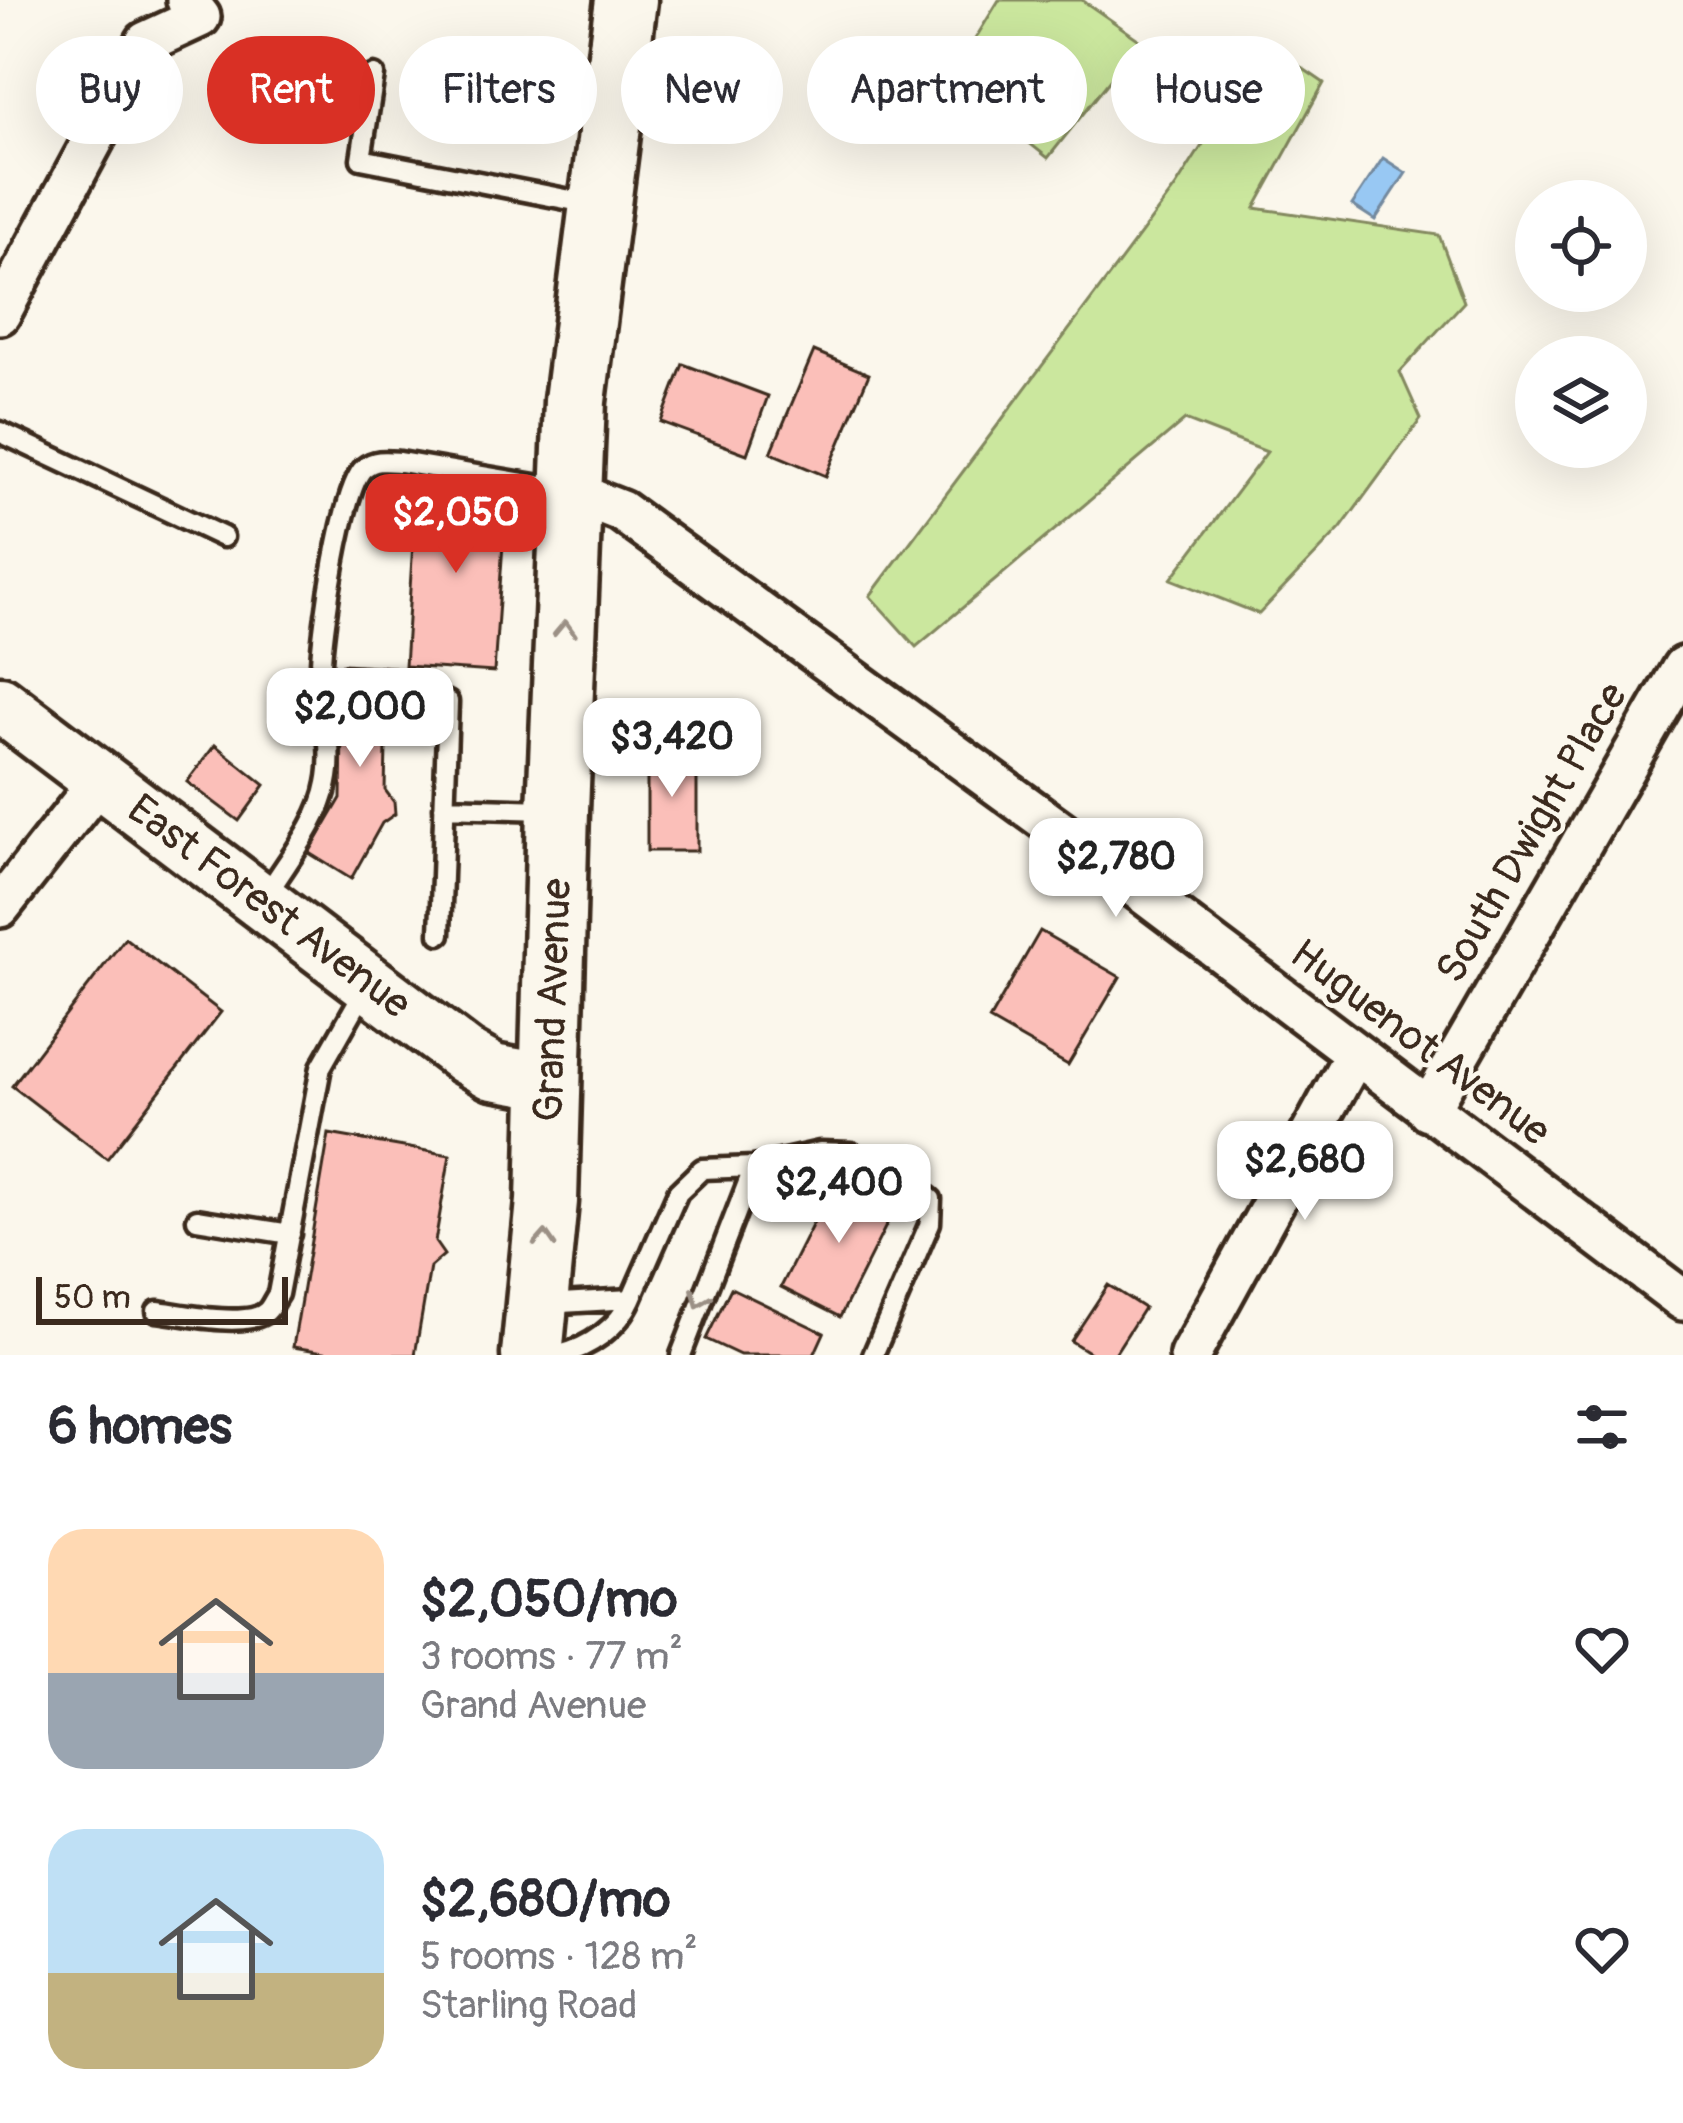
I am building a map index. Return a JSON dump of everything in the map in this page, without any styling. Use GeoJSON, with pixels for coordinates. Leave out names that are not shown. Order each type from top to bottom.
{"type":"FeatureCollection","features":[{"type":"Feature","properties":{"kind":"main road","name":"Grand Avenue"},"geometry":{"type":"LineString","coordinates":[[544,1338],[570,491],[579,361],[626,0]]}},
{"type":"Feature","properties":{"kind":"street"},"geometry":{"type":"LineString","coordinates":[[0,314],[146,43],[200,17],[187,0]]}},
{"type":"Feature","properties":{"kind":"street","name":"Huguenot Avenue"},"geometry":{"type":"LineString","coordinates":[[570,491],[621,511],[1078,844],[1683,1300]]}},
{"type":"Feature","properties":{"kind":"street","name":"South Dwight Place"},"geometry":{"type":"LineString","coordinates":[[1428,1110],[1683,667]]}},
{"type":"Feature","properties":{"kind":"street","name":"East Forest Avenue"},"geometry":{"type":"LineString","coordinates":[[0,704],[479,1065],[511,1077],[550,1082]]}},
{"type":"Feature","properties":{"kind":"street"},"geometry":{"type":"LineString","coordinates":[[0,908],[100,780]]}},
{"type":"Feature","properties":{"kind":"street"},"geometry":{"type":"LineString","coordinates":[[1190,1355],[1354,1054]]}},
{"type":"Feature","properties":{"kind":"lane"},"geometry":{"type":"LineString","coordinates":[[363,144],[361,159],[598,206]]}},
{"type":"Feature","properties":{"kind":"lane"},"geometry":{"type":"LineString","coordinates":[[0,432],[224,537]]}},
{"type":"Feature","properties":{"kind":"lane"},"geometry":{"type":"LineString","coordinates":[[263,902],[322,801],[328,780],[321,664],[344,518],[363,469],[381,461],[400,463],[570,491]]}},
{"type":"Feature","properties":{"kind":"lane"},"geometry":{"type":"LineString","coordinates":[[440,934],[448,702]]}},
{"type":"Feature","properties":{"kind":"lane"},"geometry":{"type":"LineString","coordinates":[[445,807],[558,810]]}},
{"type":"Feature","properties":{"kind":"lane"},"geometry":{"type":"LineString","coordinates":[[157,1311],[248,1319],[266,1312],[278,1294],[321,1067],[369,982]]}},
{"type":"Feature","properties":{"kind":"lane"},"geometry":{"type":"LineString","coordinates":[[544,1338],[604,1333],[624,1316],[678,1192],[702,1169],[754,1167],[820,1152],[851,1153],[902,1176],[931,1198],[930,1223],[872,1355]]}},
{"type":"Feature","properties":{"kind":"lane"},"geometry":{"type":"LineString","coordinates":[[681,1355],[754,1167]]}},
{"type":"Feature","properties":{"kind":"lane"},"geometry":{"type":"LineString","coordinates":[[196,1219],[290,1234]]}},
{"type":"Feature","properties":{"kind":"lane"},"geometry":{"type":"LineString","coordinates":[[544,1338],[631,1299]]}},
{"type":"Feature","properties":{"kind":"green space"},"geometry":{"type":"Polygon","coordinates":[[[999,0],[1082,0],[1134,36],[1111,36],[1111,79],[1087,109],[1087,36],[977,36],[999,0]]]}},
{"type":"Feature","properties":{"kind":"green space"},"geometry":{"type":"Polygon","coordinates":[[[1305,70],[1324,83],[1305,117],[1305,70]]]}},
{"type":"Feature","properties":{"kind":"green space"},"geometry":{"type":"Polygon","coordinates":[[[1030,144],[1059,144],[1048,158],[1030,144]]]}},
{"type":"Feature","properties":{"kind":"green space"},"geometry":{"type":"Polygon","coordinates":[[[1203,144],[1290,144],[1255,208],[1439,235],[1464,302],[1400,372],[1421,419],[1341,528],[1259,614],[1171,579],[1267,452],[1185,420],[916,647],[870,596],[1203,144]]]}},
{"type":"Feature","properties":{"kind":"water"},"geometry":{"type":"Polygon","coordinates":[[[1383,158],[1406,173],[1375,220],[1352,205],[1383,158]]]}},
{"type":"Feature","properties":{"kind":"building"},"geometry":{"type":"Polygon","coordinates":[[[814,351],[869,374],[826,476],[771,453],[814,351]]]}},
{"type":"Feature","properties":{"kind":"building"},"geometry":{"type":"Polygon","coordinates":[[[683,364],[768,396],[747,454],[661,422],[683,364]]]}},
{"type":"Feature","properties":{"kind":"building"},"geometry":{"type":"Polygon","coordinates":[[[417,481],[507,487],[494,672],[405,666],[417,481]]]}},
{"type":"Feature","properties":{"kind":"building"},"geometry":{"type":"Polygon","coordinates":[[[343,664],[394,667],[393,704],[387,703],[385,790],[394,802],[395,814],[382,823],[351,879],[309,853],[341,798],[343,664]]]}},
{"type":"Feature","properties":{"kind":"building"},"geometry":{"type":"Polygon","coordinates":[[[215,745],[265,785],[239,821],[187,782],[215,745]]]}},
{"type":"Feature","properties":{"kind":"building"},"geometry":{"type":"Polygon","coordinates":[[[647,749],[697,749],[697,851],[647,851],[647,749]]]}},
{"type":"Feature","properties":{"kind":"building"},"geometry":{"type":"Polygon","coordinates":[[[1040,931],[1120,977],[1068,1065],[989,1020],[1040,931]]]}},
{"type":"Feature","properties":{"kind":"building"},"geometry":{"type":"Polygon","coordinates":[[[125,938],[221,1012],[107,1159],[12,1086],[125,938]]]}},
{"type":"Feature","properties":{"kind":"building"},"geometry":{"type":"Polygon","coordinates":[[[329,1134],[450,1155],[435,1242],[444,1255],[430,1267],[415,1355],[342,1355],[293,1347],[329,1134]]]}},
{"type":"Feature","properties":{"kind":"building"},"geometry":{"type":"Polygon","coordinates":[[[838,1174],[897,1204],[840,1317],[781,1287],[838,1174]]]}},
{"type":"Feature","properties":{"kind":"building"},"geometry":{"type":"Polygon","coordinates":[[[1108,1285],[1144,1308],[1114,1355],[1093,1355],[1071,1341],[1108,1285]]]}},
{"type":"Feature","properties":{"kind":"building"},"geometry":{"type":"Polygon","coordinates":[[[731,1288],[824,1333],[814,1355],[740,1355],[706,1339],[731,1288]]]}}]}
